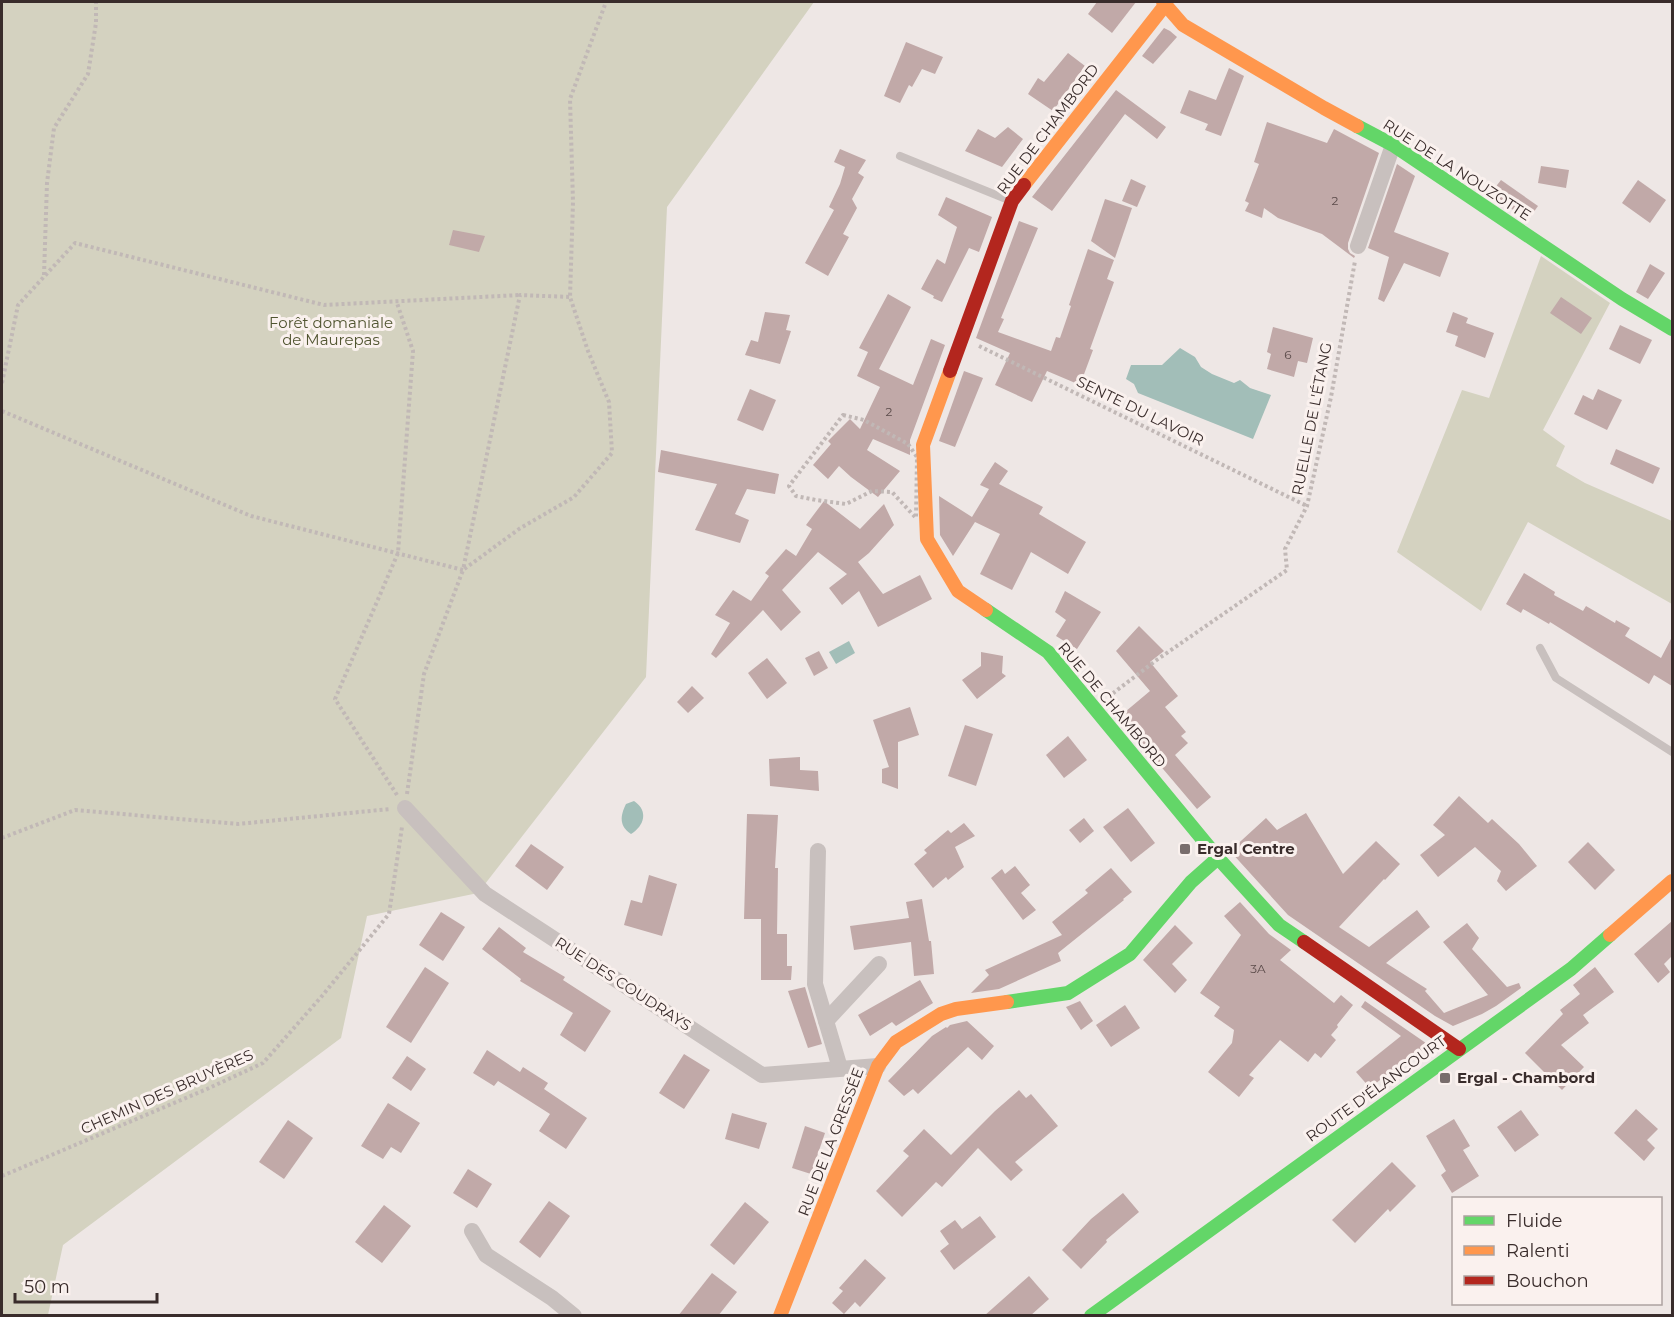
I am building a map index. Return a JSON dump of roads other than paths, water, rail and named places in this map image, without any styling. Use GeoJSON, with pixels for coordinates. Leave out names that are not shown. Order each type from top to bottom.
{"type":"FeatureCollection","features":[{"type":"Feature","properties":{"kind":"street","name":"RUE DE LA NOUZOTTE"},"geometry":{"type":"LineString","coordinates":[[1164,3],[1183,25],[1324,108],[1393,145],[1622,299],[1672,329]]}},
{"type":"Feature","properties":{"kind":"street","name":"RUE DE CHAMBORD"},"geometry":{"type":"LineString","coordinates":[[1164,3],[1012,201],[923,445],[927,539],[958,591],[1048,652],[1218,858],[1279,925],[1459,1049]]}},
{"type":"Feature","properties":{"kind":"street"},"geometry":{"type":"LineString","coordinates":[[1359,246],[1393,145]]}},
{"type":"Feature","properties":{"kind":"street","name":"RUE DES COUDRAYS"},"geometry":{"type":"LineString","coordinates":[[405,808],[485,894],[762,1075],[878,1066]]}},
{"type":"Feature","properties":{"kind":"street"},"geometry":{"type":"LineString","coordinates":[[818,851],[815,984],[840,1068]]}},
{"type":"Feature","properties":{"kind":"street","name":"RUE DE LA GRESSÉE"},"geometry":{"type":"LineString","coordinates":[[780,1316],[878,1066],[896,1042],[941,1014],[956,1009],[1068,993],[1130,954],[1191,882],[1218,858]]}},
{"type":"Feature","properties":{"kind":"street","name":"ROUTE D'ÉLANCOURT"},"geometry":{"type":"LineString","coordinates":[[1091,1316],[1571,969],[1672,881]]}},
{"type":"Feature","properties":{"kind":"street"},"geometry":{"type":"LineString","coordinates":[[826,1021],[879,964]]}},
{"type":"Feature","properties":{"kind":"street"},"geometry":{"type":"LineString","coordinates":[[472,1231],[486,1255],[552,1298],[574,1316]]}},
{"type":"Feature","properties":{"kind":"lane"},"geometry":{"type":"LineString","coordinates":[[900,156],[1012,201]]}},
{"type":"Feature","properties":{"kind":"lane"},"geometry":{"type":"LineString","coordinates":[[1540,648],[1556,678],[1672,752]]}},
{"type":"Feature","properties":{"kind":"water"},"geometry":{"type":"Polygon","coordinates":[[[1180,348],[1195,357],[1201,367],[1212,374],[1234,383],[1240,380],[1250,388],[1271,395],[1253,439],[1138,393],[1134,384],[1126,379],[1131,365],[1162,365],[1180,348]]]}},
{"type":"Feature","properties":{"kind":"water"},"geometry":{"type":"Polygon","coordinates":[[[849,641],[855,653],[836,664],[829,652],[849,641]]]}},
{"type":"Feature","properties":{"kind":"water"},"geometry":{"type":"Polygon","coordinates":[[[634,801],[642,809],[643,818],[639,827],[631,834],[624,828],[622,817],[626,804],[634,801]]]}},
{"type":"Feature","properties":{"kind":"place","name":"Ergal Centre"},"geometry":{"type":"Point","coordinates":[1185,849]}},
{"type":"Feature","properties":{"kind":"place","name":"Ergal - Chambord"},"geometry":{"type":"Point","coordinates":[1445,1078]}},
{"type":"Feature","properties":{"kind":"park label","name":"Forêt domaniale de Maurepas"},"geometry":{"type":"Point","coordinates":[331,332]}}]}
